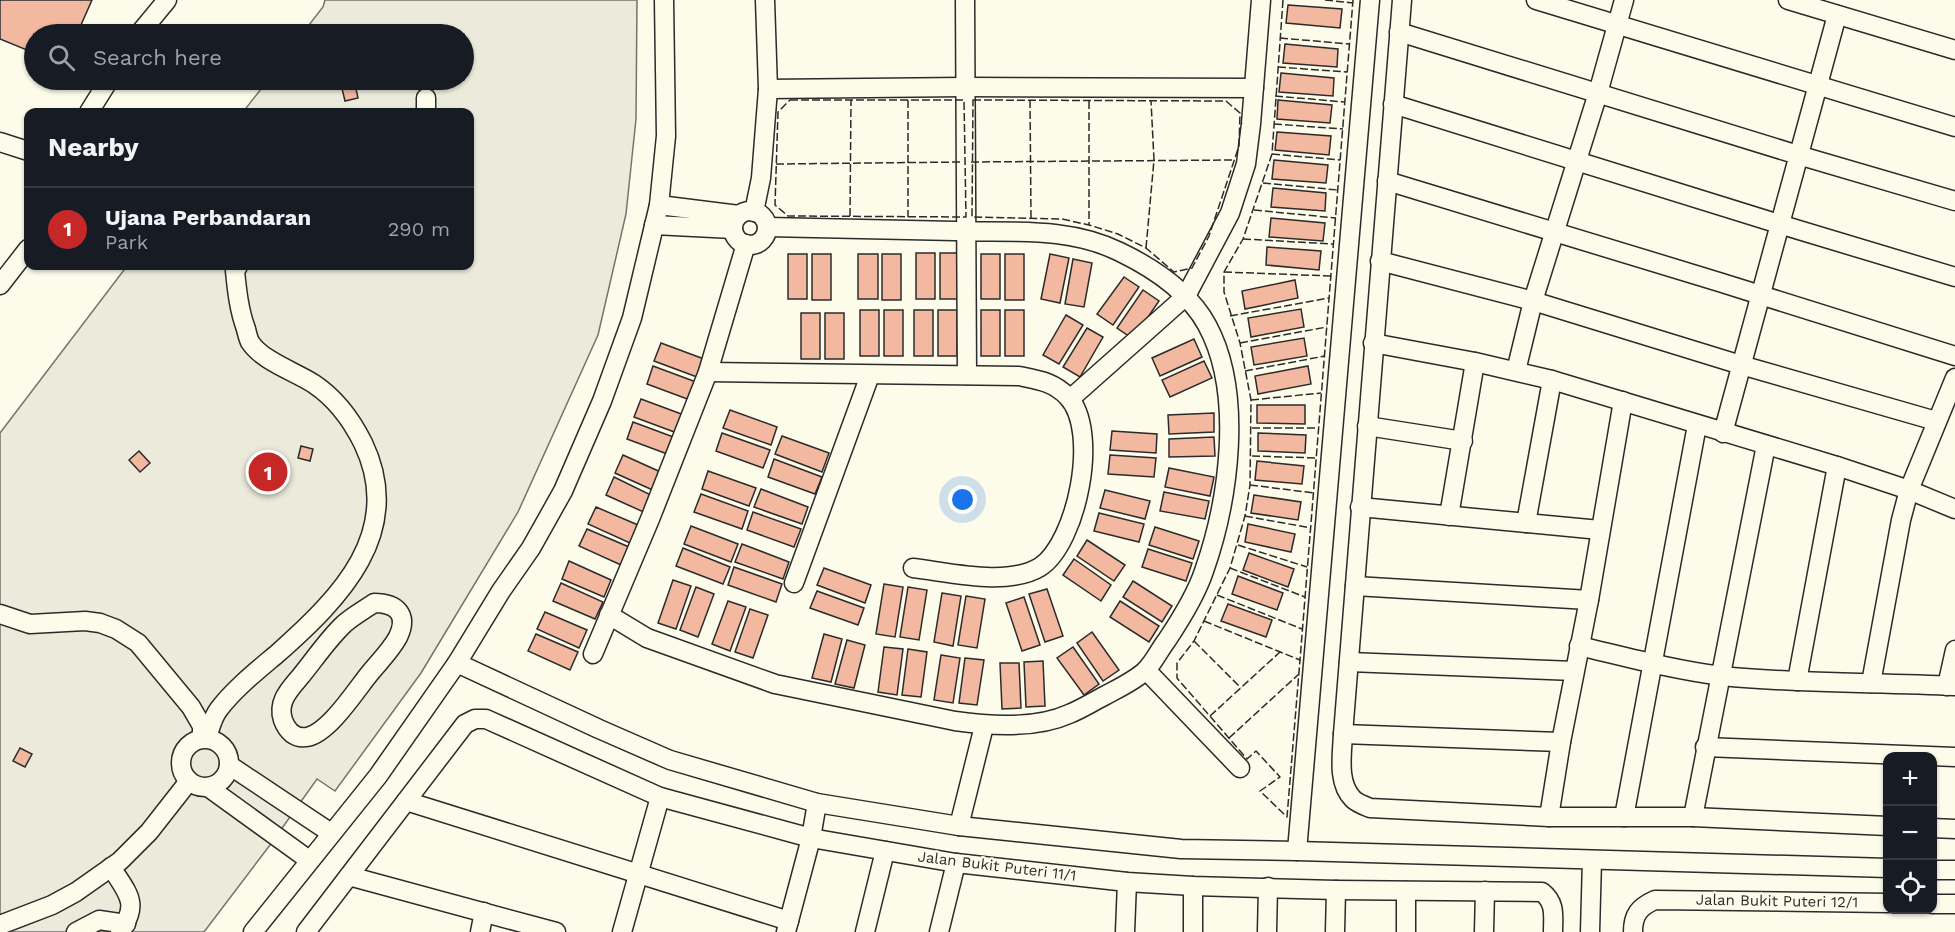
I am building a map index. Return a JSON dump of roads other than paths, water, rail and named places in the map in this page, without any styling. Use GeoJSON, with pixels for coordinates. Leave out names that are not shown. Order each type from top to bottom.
{"type":"FeatureCollection","features":[{"type":"Feature","properties":{"kind":"street"},"geometry":{"type":"LineString","coordinates":[[147,24],[166,0]]}},
{"type":"Feature","properties":{"kind":"street"},"geometry":{"type":"LineString","coordinates":[[253,932],[378,776],[457,663],[501,591],[531,548],[563,491],[602,401],[632,318],[659,205],[666,136],[664,0]]}},
{"type":"Feature","properties":{"kind":"street"},"geometry":{"type":"LineString","coordinates":[[654,225],[742,219],[763,218],[767,227],[761,241],[751,245],[737,239],[742,219],[761,178],[768,89],[765,0]]}},
{"type":"Feature","properties":{"kind":"street"},"geometry":{"type":"LineString","coordinates":[[965,0],[967,375]]}},
{"type":"Feature","properties":{"kind":"street"},"geometry":{"type":"LineString","coordinates":[[1070,399],[1186,297],[1230,213],[1246,164],[1261,0]]}},
{"type":"Feature","properties":{"kind":"street"},"geometry":{"type":"LineString","coordinates":[[1297,851],[1370,0]]}},
{"type":"Feature","properties":{"kind":"street"},"geometry":{"type":"LineString","coordinates":[[1402,0],[1343,734],[1342,775],[1346,787],[1354,800],[1370,808],[1549,818],[1693,818],[1883,826]]}},
{"type":"Feature","properties":{"kind":"street"},"geometry":{"type":"LineString","coordinates":[[1536,0],[1955,127]]}},
{"type":"Feature","properties":{"kind":"street"},"geometry":{"type":"LineString","coordinates":[[1516,370],[1533,301],[1598,93],[1624,0]]}},
{"type":"Feature","properties":{"kind":"street"},"geometry":{"type":"LineString","coordinates":[[1788,0],[1955,50]]}},
{"type":"Feature","properties":{"kind":"street"},"geometry":{"type":"LineString","coordinates":[[1723,433],[1837,15]]}},
{"type":"Feature","properties":{"kind":"street"},"geometry":{"type":"LineString","coordinates":[[1399,32],[1955,201]]}},
{"type":"Feature","properties":{"kind":"street"},"geometry":{"type":"LineString","coordinates":[[768,89],[1254,88]]}},
{"type":"Feature","properties":{"kind":"street"},"geometry":{"type":"LineString","coordinates":[[92,108],[103,90]]}},
{"type":"Feature","properties":{"kind":"street"},"geometry":{"type":"LineString","coordinates":[[1393,104],[1955,277]]}},
{"type":"Feature","properties":{"kind":"street"},"geometry":{"type":"LineString","coordinates":[[0,142],[24,150]]}},
{"type":"Feature","properties":{"kind":"street"},"geometry":{"type":"LineString","coordinates":[[1387,181],[1760,294],[1955,356]]}},
{"type":"Feature","properties":{"kind":"street"},"geometry":{"type":"LineString","coordinates":[[659,205],[742,219]]}},
{"type":"Feature","properties":{"kind":"street"},"geometry":{"type":"LineString","coordinates":[[609,615],[646,638],[775,684],[955,722],[984,726],[1041,722],[1067,716],[1146,670],[1180,621],[1204,573],[1225,492],[1229,448],[1228,413],[1220,356],[1207,324],[1186,297],[1149,268],[1118,250],[1076,237],[1037,231],[966,232],[767,227]]}},
{"type":"Feature","properties":{"kind":"street"},"geometry":{"type":"LineString","coordinates":[[593,654],[651,519],[708,372],[746,244]]}},
{"type":"Feature","properties":{"kind":"street"},"geometry":{"type":"LineString","coordinates":[[0,285],[24,254]]}},
{"type":"Feature","properties":{"kind":"street"},"geometry":{"type":"LineString","coordinates":[[1380,261],[1533,301],[1741,365],[1936,421]]}},
{"type":"Feature","properties":{"kind":"street"},"geometry":{"type":"LineString","coordinates":[[204,738],[218,710],[328,607],[350,578],[366,551],[374,528],[377,504],[375,480],[363,444],[335,401],[315,385],[264,355],[250,341],[241,316],[235,270]]}},
{"type":"Feature","properties":{"kind":"street"},"geometry":{"type":"LineString","coordinates":[[1373,343],[1516,370],[1552,380],[1837,466],[1955,508]]}},
{"type":"Feature","properties":{"kind":"street"},"geometry":{"type":"LineString","coordinates":[[1449,516],[1475,362]]}},
{"type":"Feature","properties":{"kind":"street"},"geometry":{"type":"LineString","coordinates":[[708,372],[1019,375],[1050,382],[1070,399],[1081,427],[1082,469],[1077,502],[1055,552],[1040,567],[1015,575],[989,577],[913,568]]}},
{"type":"Feature","properties":{"kind":"street"},"geometry":{"type":"LineString","coordinates":[[794,583],[870,375]]}},
{"type":"Feature","properties":{"kind":"street"},"geometry":{"type":"LineString","coordinates":[[1871,683],[1901,520],[1909,490],[1955,378]]}},
{"type":"Feature","properties":{"kind":"street"},"geometry":{"type":"LineString","coordinates":[[1526,523],[1552,380]]}},
{"type":"Feature","properties":{"kind":"street"},"geometry":{"type":"LineString","coordinates":[[1549,818],[1623,401]]}},
{"type":"Feature","properties":{"kind":"street"},"geometry":{"type":"LineString","coordinates":[[1624,818],[1697,425]]}},
{"type":"Feature","properties":{"kind":"street"},"geometry":{"type":"LineString","coordinates":[[1367,426],[1463,441]]}},
{"type":"Feature","properties":{"kind":"street"},"geometry":{"type":"LineString","coordinates":[[1693,818],[1705,747],[1766,445]]}},
{"type":"Feature","properties":{"kind":"street"},"geometry":{"type":"LineString","coordinates":[[1797,681],[1837,466]]}},
{"type":"Feature","properties":{"kind":"street"},"geometry":{"type":"LineString","coordinates":[[1360,507],[1600,530]]}},
{"type":"Feature","properties":{"kind":"street"},"geometry":{"type":"LineString","coordinates":[[1355,586],[1589,600]]}},
{"type":"Feature","properties":{"kind":"street"},"geometry":{"type":"LineString","coordinates":[[374,603],[387,603],[396,608],[401,617],[398,637],[339,713],[319,732],[307,737],[295,736],[288,731],[284,721],[280,709],[282,700],[344,624],[374,603]]}},
{"type":"Feature","properties":{"kind":"street"},"geometry":{"type":"LineString","coordinates":[[328,607],[344,624]]}},
{"type":"Feature","properties":{"kind":"street"},"geometry":{"type":"LineString","coordinates":[[0,614],[30,624],[100,622],[138,643],[191,707],[202,726],[204,738]]}},
{"type":"Feature","properties":{"kind":"street"},"geometry":{"type":"LineString","coordinates":[[1579,646],[1653,663],[1721,675],[1797,681],[1951,686],[1955,650]]}},
{"type":"Feature","properties":{"kind":"street"},"geometry":{"type":"LineString","coordinates":[[1349,662],[1574,671]]}},
{"type":"Feature","properties":{"kind":"street"},"geometry":{"type":"LineString","coordinates":[[457,663],[670,760],[817,803],[959,826],[1181,849],[1883,868]]}},
{"type":"Feature","properties":{"kind":"street"},"geometry":{"type":"LineString","coordinates":[[1146,670],[1240,768]]}},
{"type":"Feature","properties":{"kind":"street","name":"Jalan Bukit Puteri 11/1"},"geometry":{"type":"LineString","coordinates":[[406,801],[465,724],[475,719],[486,719],[660,797],[811,838],[956,862],[1127,882],[1336,890],[1542,892],[1550,898],[1553,908],[1553,932]]}},
{"type":"Feature","properties":{"kind":"street"},"geometry":{"type":"LineString","coordinates":[[959,826],[984,726]]}},
{"type":"Feature","properties":{"kind":"street"},"geometry":{"type":"LineString","coordinates":[[1343,734],[1561,742]]}},
{"type":"Feature","properties":{"kind":"street"},"geometry":{"type":"LineString","coordinates":[[204,738],[216,741],[224,747],[230,765],[226,775],[218,783],[208,787],[198,786],[189,781],[181,765],[186,748],[193,741],[204,738]]}},
{"type":"Feature","properties":{"kind":"street"},"geometry":{"type":"LineString","coordinates":[[1705,747],[1955,757]]}},
{"type":"Feature","properties":{"kind":"street"},"geometry":{"type":"LineString","coordinates":[[230,765],[331,833]]}},
{"type":"Feature","properties":{"kind":"street"},"geometry":{"type":"LineString","coordinates":[[2,927],[76,892],[111,867],[149,832],[189,781]]}},
{"type":"Feature","properties":{"kind":"street"},"geometry":{"type":"LineString","coordinates":[[208,787],[309,860]]}},
{"type":"Feature","properties":{"kind":"street"},"geometry":{"type":"LineString","coordinates":[[622,932],[660,797]]}},
{"type":"Feature","properties":{"kind":"street"},"geometry":{"type":"LineString","coordinates":[[306,932],[406,801],[638,874],[788,927],[811,838],[817,803]]}},
{"type":"Feature","properties":{"kind":"street"},"geometry":{"type":"LineString","coordinates":[[1937,828],[1955,829]]}},
{"type":"Feature","properties":{"kind":"street"},"geometry":{"type":"LineString","coordinates":[[865,932],[885,851]]}},
{"type":"Feature","properties":{"kind":"street"},"geometry":{"type":"LineString","coordinates":[[1590,932],[1592,860]]}},
{"type":"Feature","properties":{"kind":"street"},"geometry":{"type":"LineString","coordinates":[[939,932],[956,862]]}},
{"type":"Feature","properties":{"kind":"street"},"geometry":{"type":"LineString","coordinates":[[76,932],[99,920],[123,928],[131,913],[130,899],[111,867]]}},
{"type":"Feature","properties":{"kind":"street"},"geometry":{"type":"LineString","coordinates":[[1937,870],[1955,870]]}},
{"type":"Feature","properties":{"kind":"street"},"geometry":{"type":"LineString","coordinates":[[349,876],[556,932]]}},
{"type":"Feature","properties":{"kind":"street"},"geometry":{"type":"LineString","coordinates":[[1125,932],[1127,882]]}},
{"type":"Feature","properties":{"kind":"street"},"geometry":{"type":"LineString","coordinates":[[1193,886],[1193,932]]}},
{"type":"Feature","properties":{"kind":"street"},"geometry":{"type":"LineString","coordinates":[[1267,932],[1268,887]]}},
{"type":"Feature","properties":{"kind":"street"},"geometry":{"type":"LineString","coordinates":[[1335,932],[1336,890]]}},
{"type":"Feature","properties":{"kind":"street"},"geometry":{"type":"LineString","coordinates":[[1406,891],[1406,932]]}},
{"type":"Feature","properties":{"kind":"street"},"geometry":{"type":"LineString","coordinates":[[1484,932],[1485,891]]}},
{"type":"Feature","properties":{"kind":"street","name":"Jalan Bukit Puteri 12/1"},"geometry":{"type":"LineString","coordinates":[[1633,932],[1635,915],[1639,909],[1655,900],[1883,903]]}},
{"type":"Feature","properties":{"kind":"street"},"geometry":{"type":"LineString","coordinates":[[1937,904],[1955,904]]}},
{"type":"Feature","properties":{"kind":"street"},"geometry":{"type":"LineString","coordinates":[[480,932],[484,912]]}},
{"type":"Feature","properties":{"kind":"place","name":"Ujana Perbandaran"},"geometry":{"type":"Point","coordinates":[268,472]}}]}
